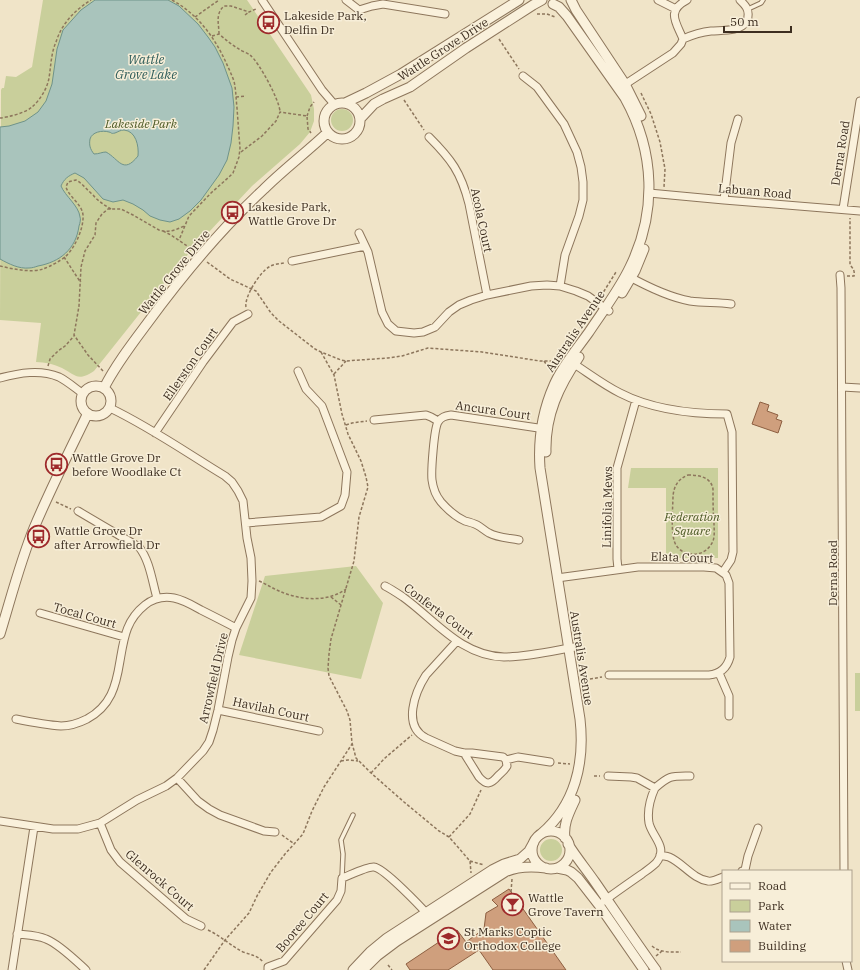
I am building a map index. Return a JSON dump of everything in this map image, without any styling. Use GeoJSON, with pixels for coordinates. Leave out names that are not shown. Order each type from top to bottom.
{"type":"FeatureCollection","features":[{"type":"Feature","properties":{"kind":"street"},"geometry":{"type":"LineString","coordinates":[[262,0],[322,90],[334,104]]}},
{"type":"Feature","properties":{"kind":"street"},"geometry":{"type":"LineString","coordinates":[[346,0],[359,10],[384,4],[445,14]]}},
{"type":"Feature","properties":{"kind":"street","name":"Wattle Grove Drive"},"geometry":{"type":"LineString","coordinates":[[345,103],[401,74],[519,0]]}},
{"type":"Feature","properties":{"kind":"street","name":"Wattle Grove Drive"},"geometry":{"type":"LineString","coordinates":[[360,119],[374,104],[410,87],[466,48],[542,0]]}},
{"type":"Feature","properties":{"kind":"street","name":"Australis Avenue"},"geometry":{"type":"LineString","coordinates":[[542,0],[559,7],[565,13],[622,86]]}},
{"type":"Feature","properties":{"kind":"street"},"geometry":{"type":"LineString","coordinates":[[553,4],[565,0]]}},
{"type":"Feature","properties":{"kind":"street","name":"Australis Avenue"},"geometry":{"type":"LineString","coordinates":[[567,841],[564,830],[566,821],[580,787],[588,751],[587,725],[560,578],[546,460],[546,440],[544,428],[557,394],[568,374],[572,362],[604,307],[639,263],[652,221],[652,193],[655,174],[650,143],[640,115],[571,0]]}},
{"type":"Feature","properties":{"kind":"street"},"geometry":{"type":"LineString","coordinates":[[658,0],[676,9]]}},
{"type":"Feature","properties":{"kind":"street"},"geometry":{"type":"LineString","coordinates":[[684,39],[674,15],[676,9],[687,0]]}},
{"type":"Feature","properties":{"kind":"street"},"geometry":{"type":"LineString","coordinates":[[622,86],[673,53],[684,39],[698,33],[739,28],[747,22],[748,14],[748,9],[740,0]]}},
{"type":"Feature","properties":{"kind":"street"},"geometry":{"type":"LineString","coordinates":[[523,76],[537,87],[564,124],[577,152],[581,167],[583,200],[579,216],[564,255],[560,286]]}},
{"type":"Feature","properties":{"kind":"street","name":"Derna Road"},"geometry":{"type":"LineString","coordinates":[[846,209],[860,101]]}},
{"type":"Feature","properties":{"kind":"street"},"geometry":{"type":"LineString","coordinates":[[345,103],[355,108],[358,113],[360,125],[354,134],[349,137],[343,139],[332,136],[325,128],[324,117],[329,108],[334,104],[345,103]]}},
{"type":"Feature","properties":{"kind":"street"},"geometry":{"type":"LineString","coordinates":[[724,200],[731,143],[738,119]]}},
{"type":"Feature","properties":{"kind":"street","name":"Wattle Grove Drive"},"geometry":{"type":"LineString","coordinates":[[104,388],[109,377],[170,292],[220,234],[264,189],[328,132]]}},
{"type":"Feature","properties":{"kind":"street","name":"Acola Court"},"geometry":{"type":"LineString","coordinates":[[429,137],[454,165],[461,178],[469,204],[487,295]]}},
{"type":"Feature","properties":{"kind":"street","name":"Labuan Road"},"geometry":{"type":"LineString","coordinates":[[652,193],[860,210]]}},
{"type":"Feature","properties":{"kind":"street"},"geometry":{"type":"LineString","coordinates":[[359,233],[368,252],[382,312],[388,324],[396,331],[414,333],[423,332],[435,327],[449,312],[459,305],[487,295],[531,286],[560,286],[588,296],[604,307]]}},
{"type":"Feature","properties":{"kind":"street"},"geometry":{"type":"LineString","coordinates":[[292,261],[365,246]]}},
{"type":"Feature","properties":{"kind":"street","name":"Derna Road"},"geometry":{"type":"LineString","coordinates":[[840,275],[842,387],[844,870]]}},
{"type":"Feature","properties":{"kind":"street"},"geometry":{"type":"LineString","coordinates":[[629,276],[656,291],[681,299],[698,302],[730,304]]}},
{"type":"Feature","properties":{"kind":"street","name":"Ellerston Court"},"geometry":{"type":"LineString","coordinates":[[155,433],[203,362],[233,322],[248,314]]}},
{"type":"Feature","properties":{"kind":"street"},"geometry":{"type":"LineString","coordinates":[[572,362],[611,388],[636,400],[665,409],[684,412],[727,414],[732,432],[733,552],[731,560],[723,572]]}},
{"type":"Feature","properties":{"kind":"street"},"geometry":{"type":"LineString","coordinates":[[246,523],[321,517],[341,506],[345,495],[347,472],[322,406],[306,389],[298,371]]}},
{"type":"Feature","properties":{"kind":"street"},"geometry":{"type":"LineString","coordinates":[[0,378],[28,372],[41,372],[60,378],[82,393]]}},
{"type":"Feature","properties":{"kind":"street"},"geometry":{"type":"LineString","coordinates":[[92,386],[100,386],[104,388],[111,399],[110,408],[104,415],[87,415],[81,407],[80,397],[82,393],[92,386]]}},
{"type":"Feature","properties":{"kind":"street"},"geometry":{"type":"LineString","coordinates":[[842,387],[860,388]]}},
{"type":"Feature","properties":{"kind":"street","name":"Linifolia Mews"},"geometry":{"type":"LineString","coordinates":[[618,570],[616,468],[636,400]]}},
{"type":"Feature","properties":{"kind":"street","name":"Arrowfield Drive"},"geometry":{"type":"LineString","coordinates":[[0,821],[53,829],[78,829],[100,823],[137,800],[166,786],[178,778],[203,751],[209,742],[218,710],[228,657],[236,628],[251,598],[251,558],[243,501],[232,482],[225,476],[155,433],[110,408]]}},
{"type":"Feature","properties":{"kind":"street"},"geometry":{"type":"LineString","coordinates":[[0,634],[33,530],[87,415]]}},
{"type":"Feature","properties":{"kind":"street"},"geometry":{"type":"LineString","coordinates":[[374,420],[426,415],[431,416],[438,421],[435,429],[431,473],[436,495],[455,515],[465,521],[478,525],[493,535],[519,540]]}},
{"type":"Feature","properties":{"kind":"street","name":"Ancura Court"},"geometry":{"type":"LineString","coordinates":[[438,421],[450,415],[544,428]]}},
{"type":"Feature","properties":{"kind":"street"},"geometry":{"type":"LineString","coordinates":[[78,511],[139,547],[144,553],[148,562],[157,598]]}},
{"type":"Feature","properties":{"kind":"street","name":"Elata Court"},"geometry":{"type":"LineString","coordinates":[[560,578],[646,567],[704,567],[716,568],[723,572],[728,579],[730,588],[730,658],[726,667],[718,673]]}},
{"type":"Feature","properties":{"kind":"street","name":"Conferta Court"},"geometry":{"type":"LineString","coordinates":[[385,586],[403,597],[457,641],[477,652],[500,657],[524,656],[572,648]]}},
{"type":"Feature","properties":{"kind":"street"},"geometry":{"type":"LineString","coordinates":[[16,719],[63,726],[79,723],[93,716],[100,710],[106,704],[117,679],[124,638],[128,626],[135,615],[149,601],[157,598],[184,600],[236,628]]}},
{"type":"Feature","properties":{"kind":"street","name":"Tocal Court"},"geometry":{"type":"LineString","coordinates":[[40,613],[124,638]]}},
{"type":"Feature","properties":{"kind":"street"},"geometry":{"type":"LineString","coordinates":[[457,641],[426,675],[418,689],[413,715],[414,724],[417,731],[422,736],[464,753],[503,757],[506,760],[507,766],[492,782],[484,782],[479,777],[464,753]]}},
{"type":"Feature","properties":{"kind":"street","name":"Australis Avenue"},"geometry":{"type":"LineString","coordinates":[[541,834],[555,821],[565,806],[574,787],[579,769],[582,744],[572,648]]}},
{"type":"Feature","properties":{"kind":"street"},"geometry":{"type":"LineString","coordinates":[[609,675],[709,675],[718,673],[728,696],[729,716]]}},
{"type":"Feature","properties":{"kind":"street","name":"Havilah Court"},"geometry":{"type":"LineString","coordinates":[[218,710],[319,731]]}},
{"type":"Feature","properties":{"kind":"street"},"geometry":{"type":"LineString","coordinates":[[506,760],[518,757],[550,762]]}},
{"type":"Feature","properties":{"kind":"street"},"geometry":{"type":"LineString","coordinates":[[608,776],[637,778],[655,788]]}},
{"type":"Feature","properties":{"kind":"street"},"geometry":{"type":"LineString","coordinates":[[599,904],[655,864],[660,856],[660,846],[649,822],[650,800],[655,788],[664,780],[670,777],[690,776]]}},
{"type":"Feature","properties":{"kind":"street"},"geometry":{"type":"LineString","coordinates":[[178,778],[198,801],[209,809],[220,815],[264,831],[275,832]]}},
{"type":"Feature","properties":{"kind":"street","name":"Glenrock Court"},"geometry":{"type":"LineString","coordinates":[[100,823],[111,850],[120,862],[186,919],[201,926]]}},
{"type":"Feature","properties":{"kind":"street"},"geometry":{"type":"LineString","coordinates":[[12,970],[34,827]]}},
{"type":"Feature","properties":{"kind":"street"},"geometry":{"type":"LineString","coordinates":[[745,870],[748,856],[758,828]]}},
{"type":"Feature","properties":{"kind":"street"},"geometry":{"type":"LineString","coordinates":[[363,970],[386,949],[498,866],[520,859],[529,851],[537,838],[546,832],[561,835],[567,841],[656,970]]}},
{"type":"Feature","properties":{"kind":"street"},"geometry":{"type":"LineString","coordinates":[[557,868],[568,858],[569,854],[567,841]]}},
{"type":"Feature","properties":{"kind":"street"},"geometry":{"type":"LineString","coordinates":[[534,842],[532,847],[534,858],[541,866],[546,868]]}},
{"type":"Feature","properties":{"kind":"street"},"geometry":{"type":"LineString","coordinates":[[660,856],[665,856],[672,859],[697,877],[706,881],[722,877]]}},
{"type":"Feature","properties":{"kind":"street"},"geometry":{"type":"LineString","coordinates":[[342,878],[374,866],[384,871],[429,916]]}},
{"type":"Feature","properties":{"kind":"street"},"geometry":{"type":"LineString","coordinates":[[353,970],[378,945],[397,931],[429,916],[505,872],[515,868],[525,867],[557,868],[567,870],[575,874],[599,904],[644,970]]}},
{"type":"Feature","properties":{"kind":"street","name":"Booree Court"},"geometry":{"type":"LineString","coordinates":[[268,969],[284,961],[337,900],[341,891],[342,878]]}},
{"type":"Feature","properties":{"kind":"street"},"geometry":{"type":"LineString","coordinates":[[17,934],[37,936],[47,939],[56,944],[86,970]]}},
{"type":"Feature","properties":{"kind":"street"},"geometry":{"type":"LineString","coordinates":[[635,941],[640,954],[651,970]]}},
{"type":"Feature","properties":{"kind":"lane"},"geometry":{"type":"LineString","coordinates":[[748,9],[761,3],[763,0]]}},
{"type":"Feature","properties":{"kind":"lane"},"geometry":{"type":"LineString","coordinates":[[342,878],[343,854],[341,840],[353,815]]}},
{"type":"Feature","properties":{"kind":"path"},"geometry":{"type":"LineString","coordinates":[[0,118],[12,117],[31,108],[44,93],[49,80],[56,42],[60,32],[68,20],[81,6],[91,0]]}},
{"type":"Feature","properties":{"kind":"path"},"geometry":{"type":"LineString","coordinates":[[172,0],[195,17],[212,36],[226,62],[233,80],[236,97],[240,148],[240,158],[233,173],[189,216],[179,240]]}},
{"type":"Feature","properties":{"kind":"path"},"geometry":{"type":"LineString","coordinates":[[195,17],[219,0]]}},
{"type":"Feature","properties":{"kind":"path"},"geometry":{"type":"LineString","coordinates":[[240,153],[267,131],[276,121],[280,112],[275,96],[259,64],[250,55],[228,42],[220,34],[218,18],[219,12],[224,6],[231,6],[249,12]]}},
{"type":"Feature","properties":{"kind":"path"},"geometry":{"type":"LineString","coordinates":[[245,15],[256,9]]}},
{"type":"Feature","properties":{"kind":"path"},"geometry":{"type":"LineString","coordinates":[[537,14],[547,14],[558,19]]}},
{"type":"Feature","properties":{"kind":"path"},"geometry":{"type":"LineString","coordinates":[[212,36],[220,34]]}},
{"type":"Feature","properties":{"kind":"path"},"geometry":{"type":"LineString","coordinates":[[499,39],[523,76]]}},
{"type":"Feature","properties":{"kind":"path"},"geometry":{"type":"LineString","coordinates":[[236,97],[246,96]]}},
{"type":"Feature","properties":{"kind":"path"},"geometry":{"type":"LineString","coordinates":[[404,100],[429,137]]}},
{"type":"Feature","properties":{"kind":"path"},"geometry":{"type":"LineString","coordinates":[[311,133],[308,129],[307,116],[310,107],[314,102]]}},
{"type":"Feature","properties":{"kind":"path"},"geometry":{"type":"LineString","coordinates":[[280,112],[307,116]]}},
{"type":"Feature","properties":{"kind":"path"},"geometry":{"type":"LineString","coordinates":[[0,266],[24,270],[43,269],[64,257],[79,238],[83,214],[79,206],[67,191],[66,186],[68,182],[76,180],[103,205],[111,210]]}},
{"type":"Feature","properties":{"kind":"path"},"geometry":{"type":"LineString","coordinates":[[46,373],[50,360],[74,335],[79,306],[81,266],[85,251],[94,235],[96,223],[102,214],[108,210],[121,209],[159,230],[171,234],[193,250]]}},
{"type":"Feature","properties":{"kind":"path"},"geometry":{"type":"LineString","coordinates":[[840,275],[854,276],[853,268],[850,265],[846,209]]}},
{"type":"Feature","properties":{"kind":"path"},"geometry":{"type":"LineString","coordinates":[[163,231],[173,231],[184,226]]}},
{"type":"Feature","properties":{"kind":"path"},"geometry":{"type":"LineString","coordinates":[[64,257],[81,282]]}},
{"type":"Feature","properties":{"kind":"path"},"geometry":{"type":"LineString","coordinates":[[248,314],[245,305],[246,299],[262,272],[269,266],[292,261]]}},
{"type":"Feature","properties":{"kind":"path"},"geometry":{"type":"LineString","coordinates":[[207,262],[230,279],[256,291],[271,313],[279,321],[321,352],[341,360],[388,358],[402,356],[428,348],[482,352],[544,361],[558,360],[556,364]]}},
{"type":"Feature","properties":{"kind":"path"},"geometry":{"type":"LineString","coordinates":[[578,331],[604,307],[616,272]]}},
{"type":"Feature","properties":{"kind":"path"},"geometry":{"type":"LineString","coordinates":[[74,335],[88,355],[109,377]]}},
{"type":"Feature","properties":{"kind":"path"},"geometry":{"type":"LineString","coordinates":[[321,352],[334,375],[348,434],[361,461],[368,487],[359,517],[354,561],[331,639],[328,654],[329,676],[347,711],[350,720],[352,744],[358,761],[370,773],[439,831],[449,837],[470,861],[472,874]]}},
{"type":"Feature","properties":{"kind":"path"},"geometry":{"type":"LineString","coordinates":[[334,375],[346,360]]}},
{"type":"Feature","properties":{"kind":"path"},"geometry":{"type":"LineString","coordinates":[[544,361],[551,371],[553,368]]}},
{"type":"Feature","properties":{"kind":"path"},"geometry":{"type":"LineString","coordinates":[[346,425],[374,420]]}},
{"type":"Feature","properties":{"kind":"path"},"geometry":{"type":"LineString","coordinates":[[693,475],[707,479],[710,482],[713,486],[714,534],[711,545],[705,551],[696,554],[687,553],[679,549],[673,536],[673,515],[674,488],[683,477],[693,475]]}},
{"type":"Feature","properties":{"kind":"path"},"geometry":{"type":"LineString","coordinates":[[56,502],[67,508],[78,511]]}},
{"type":"Feature","properties":{"kind":"path"},"geometry":{"type":"LineString","coordinates":[[673,515],[714,515]]}},
{"type":"Feature","properties":{"kind":"path"},"geometry":{"type":"LineString","coordinates":[[252,578],[280,592],[297,597],[331,597],[339,594],[346,588]]}},
{"type":"Feature","properties":{"kind":"path"},"geometry":{"type":"LineString","coordinates":[[331,597],[342,605]]}},
{"type":"Feature","properties":{"kind":"path"},"geometry":{"type":"LineString","coordinates":[[590,679],[609,675]]}},
{"type":"Feature","properties":{"kind":"path"},"geometry":{"type":"LineString","coordinates":[[370,773],[417,731]]}},
{"type":"Feature","properties":{"kind":"path"},"geometry":{"type":"LineString","coordinates":[[204,970],[225,940],[248,913],[272,872],[303,834],[319,797],[352,744]]}},
{"type":"Feature","properties":{"kind":"path"},"geometry":{"type":"LineString","coordinates":[[342,761],[358,761]]}},
{"type":"Feature","properties":{"kind":"path"},"geometry":{"type":"LineString","coordinates":[[550,762],[570,764]]}},
{"type":"Feature","properties":{"kind":"path"},"geometry":{"type":"LineString","coordinates":[[449,837],[470,814],[484,782]]}},
{"type":"Feature","properties":{"kind":"path"},"geometry":{"type":"LineString","coordinates":[[275,832],[294,844]]}},
{"type":"Feature","properties":{"kind":"path"},"geometry":{"type":"LineString","coordinates":[[470,861],[484,865]]}},
{"type":"Feature","properties":{"kind":"path"},"geometry":{"type":"LineString","coordinates":[[511,892],[513,877]]}},
{"type":"Feature","properties":{"kind":"path"},"geometry":{"type":"LineString","coordinates":[[201,926],[215,933],[241,951],[259,957],[268,969]]}},
{"type":"Feature","properties":{"kind":"path"},"geometry":{"type":"LineString","coordinates":[[652,946],[662,952],[681,952]]}},
{"type":"Feature","properties":{"kind":"path"},"geometry":{"type":"LineString","coordinates":[[656,956],[662,952]]}},
{"type":"Feature","properties":{"kind":"path"},"geometry":{"type":"LineString","coordinates":[[388,965],[392,970]]}},
{"type":"Feature","properties":{"kind":"green space","name":"Lakeside Park"},"geometry":{"type":"Polygon","coordinates":[[[43,0],[247,0],[311,95],[314,109],[314,121],[310,132],[300,144],[252,186],[180,263],[94,371],[80,377],[56,365],[36,362],[41,323],[0,320],[1,90],[4,88],[6,76],[16,77],[32,67],[43,0]]]}},
{"type":"Feature","properties":{"kind":"green space"},"geometry":{"type":"Polygon","coordinates":[[[342,109],[346,110],[352,116],[352,124],[346,130],[342,131],[338,130],[332,124],[331,120],[332,116],[338,110],[342,109]]]}},
{"type":"Feature","properties":{"kind":"green space","name":"Federation Square"},"geometry":{"type":"Polygon","coordinates":[[[631,468],[718,468],[718,558],[666,558],[666,488],[628,488],[631,468]]]}},
{"type":"Feature","properties":{"kind":"green space"},"geometry":{"type":"Polygon","coordinates":[[[356,566],[383,603],[361,679],[239,655],[265,576],[356,566]]]}},
{"type":"Feature","properties":{"kind":"green space"},"geometry":{"type":"Polygon","coordinates":[[[855,673],[860,673],[860,711],[855,711],[855,673]]]}},
{"type":"Feature","properties":{"kind":"green space"},"geometry":{"type":"Polygon","coordinates":[[[551,839],[555,840],[561,846],[561,854],[555,860],[551,861],[547,860],[541,854],[540,850],[541,846],[547,840],[551,839]]]}},
{"type":"Feature","properties":{"kind":"water","name":"Wattle Grove Lake"},"geometry":{"type":"Polygon","coordinates":[[[95,0],[168,0],[179,6],[198,24],[215,47],[223,63],[232,88],[234,107],[233,126],[227,160],[219,175],[201,200],[179,219],[170,222],[150,216],[133,204],[123,200],[113,202],[103,199],[84,178],[75,173],[73,174],[65,180],[61,186],[75,205],[80,218],[77,234],[71,248],[60,258],[46,264],[31,268],[18,267],[0,259],[0,127],[25,121],[38,112],[46,101],[52,84],[57,49],[63,30],[81,10],[95,0]],[[123,130],[113,133],[103,131],[95,133],[90,139],[90,145],[94,154],[106,152],[121,164],[125,165],[133,162],[138,156],[137,144],[134,136],[128,131],[123,130]]]}},
{"type":"Feature","properties":{"kind":"building"},"geometry":{"type":"Polygon","coordinates":[[[760,402],[769,405],[767,411],[778,415],[776,419],[782,421],[778,433],[752,424],[760,402]]]}},
{"type":"Feature","properties":{"kind":"building"},"geometry":{"type":"Polygon","coordinates":[[[509,889],[566,970],[493,970],[479,950],[448,970],[410,970],[406,964],[457,930],[466,942],[484,929],[486,913],[498,906],[492,900],[509,889]]]}},
{"type":"Feature","properties":{"kind":"place","name":"Lakeside Park, Delfin Dr"},"geometry":{"type":"Point","coordinates":[268,22]}},
{"type":"Feature","properties":{"kind":"place","name":"Lakeside Park, Wattle Grove Dr"},"geometry":{"type":"Point","coordinates":[232,213]}},
{"type":"Feature","properties":{"kind":"place","name":"Wattle Grove Dr before Woodlake Ct"},"geometry":{"type":"Point","coordinates":[56,464]}},
{"type":"Feature","properties":{"kind":"place","name":"Wattle Grove Dr after Arrowfield Dr"},"geometry":{"type":"Point","coordinates":[39,537]}},
{"type":"Feature","properties":{"kind":"place","name":"Wattle Grove Tavern"},"geometry":{"type":"Point","coordinates":[513,904]}},
{"type":"Feature","properties":{"kind":"place","name":"St Marks Coptic Orthodox College"},"geometry":{"type":"Point","coordinates":[448,938]}}]}
